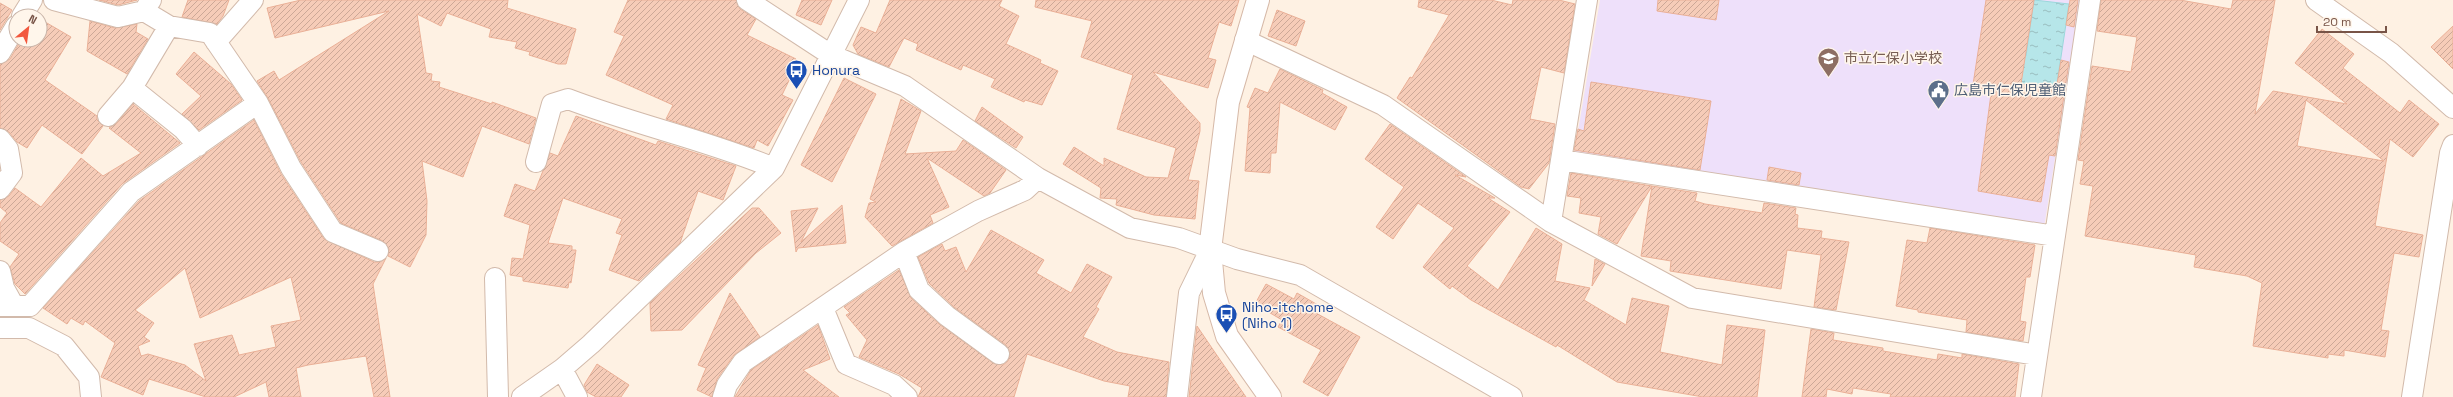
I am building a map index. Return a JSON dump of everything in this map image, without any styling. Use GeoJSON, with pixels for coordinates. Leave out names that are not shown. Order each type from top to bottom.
{"type":"FeatureCollection","features":[{"type":"Feature","properties":{"kind":"street"},"geometry":{"type":"LineString","coordinates":[[54,0],[118,17],[147,6],[170,26],[210,33],[258,104],[291,168],[333,232],[378,251]]}},
{"type":"Feature","properties":{"kind":"street"},"geometry":{"type":"LineString","coordinates":[[216,42],[253,0]]}},
{"type":"Feature","properties":{"kind":"street"},"geometry":{"type":"LineString","coordinates":[[747,0],[830,55],[905,86],[1038,178],[1130,228],[1179,238],[1210,250],[1300,275],[1512,397]]}},
{"type":"Feature","properties":{"kind":"street"},"geometry":{"type":"LineString","coordinates":[[522,397],[562,369],[591,344],[774,168],[858,0]]}},
{"type":"Feature","properties":{"kind":"street"},"geometry":{"type":"LineString","coordinates":[[1258,0],[1228,102],[1210,250],[1214,293],[1227,336],[1270,397]]}},
{"type":"Feature","properties":{"kind":"street"},"geometry":{"type":"LineString","coordinates":[[1551,222],[1587,0]]}},
{"type":"Feature","properties":{"kind":"street"},"geometry":{"type":"LineString","coordinates":[[2031,397],[2090,0]]}},
{"type":"Feature","properties":{"kind":"street"},"geometry":{"type":"LineString","coordinates":[[2316,0],[2391,53],[2453,108]]}},
{"type":"Feature","properties":{"kind":"street"},"geometry":{"type":"LineString","coordinates":[[108,116],[132,88],[170,26]]}},
{"type":"Feature","properties":{"kind":"street"},"geometry":{"type":"LineString","coordinates":[[0,53],[8,40]]}},
{"type":"Feature","properties":{"kind":"street"},"geometry":{"type":"LineString","coordinates":[[1245,40],[1383,104],[1551,222],[1692,298],[2037,354]]}},
{"type":"Feature","properties":{"kind":"street"},"geometry":{"type":"LineString","coordinates":[[132,88],[183,129],[198,146]]}},
{"type":"Feature","properties":{"kind":"street"},"geometry":{"type":"LineString","coordinates":[[536,162],[552,104],[568,99],[606,113],[741,154],[774,168]]}},
{"type":"Feature","properties":{"kind":"street"},"geometry":{"type":"LineString","coordinates":[[0,271],[7,306],[30,306],[131,192],[258,104]]}},
{"type":"Feature","properties":{"kind":"street"},"geometry":{"type":"LineString","coordinates":[[0,139],[8,149],[12,173],[0,189]]}},
{"type":"Feature","properties":{"kind":"street"},"geometry":{"type":"LineString","coordinates":[[2412,397],[2450,153],[2453,145]]}},
{"type":"Feature","properties":{"kind":"street"},"geometry":{"type":"LineString","coordinates":[[1561,160],[2055,236]]}},
{"type":"Feature","properties":{"kind":"street"},"geometry":{"type":"LineString","coordinates":[[723,397],[727,385],[743,362],[904,252],[978,211],[1024,190],[1038,178]]}},
{"type":"Feature","properties":{"kind":"street"},"geometry":{"type":"LineString","coordinates":[[1177,397],[1190,293],[1210,250]]}},
{"type":"Feature","properties":{"kind":"street"},"geometry":{"type":"LineString","coordinates":[[904,252],[919,290],[947,316],[999,354]]}},
{"type":"Feature","properties":{"kind":"street"},"geometry":{"type":"LineString","coordinates":[[494,278],[498,397]]}},
{"type":"Feature","properties":{"kind":"street"},"geometry":{"type":"LineString","coordinates":[[823,308],[846,364],[894,386],[907,397]]}},
{"type":"Feature","properties":{"kind":"street"},"geometry":{"type":"LineString","coordinates":[[0,328],[29,328],[64,346],[89,377],[91,397]]}},
{"type":"Feature","properties":{"kind":"street"},"geometry":{"type":"LineString","coordinates":[[562,369],[577,397]]}},
{"type":"Feature","properties":{"kind":"shaded area","name":"市立仁保小学校"},"geometry":{"type":"Polygon","coordinates":[[[1600,0],[2080,0],[2044,228],[1574,155],[1600,0]]]}},
{"type":"Feature","properties":{"kind":"water"},"geometry":{"type":"Polygon","coordinates":[[[2034,0],[2069,4],[2056,90],[2000,81],[2026,56],[2034,0]]]}},
{"type":"Feature","properties":{"kind":"building"},"geometry":{"type":"Polygon","coordinates":[[[99,0],[137,0],[118,5],[99,0]]]}},
{"type":"Feature","properties":{"kind":"building"},"geometry":{"type":"Polygon","coordinates":[[[188,0],[229,0],[223,16],[217,24],[182,17],[188,0]]]}},
{"type":"Feature","properties":{"kind":"building"},"geometry":{"type":"Polygon","coordinates":[[[301,0],[508,0],[507,8],[576,29],[566,64],[558,64],[529,55],[530,52],[515,48],[517,42],[489,37],[491,29],[447,13],[441,26],[417,14],[426,73],[432,74],[431,81],[440,82],[439,87],[492,104],[492,102],[536,118],[529,144],[482,126],[463,177],[422,161],[427,201],[426,235],[410,267],[388,256],[389,249],[383,241],[341,223],[301,162],[268,98],[257,81],[274,71],[279,80],[389,11],[275,38],[267,8],[301,0]]]}},
{"type":"Feature","properties":{"kind":"building"},"geometry":{"type":"Polygon","coordinates":[[[628,0],[736,0],[740,9],[756,19],[747,35],[796,59],[794,64],[796,66],[782,95],[793,100],[768,146],[757,140],[754,148],[666,119],[673,105],[606,75],[624,36],[614,32],[628,0]]]}},
{"type":"Feature","properties":{"kind":"building"},"geometry":{"type":"Polygon","coordinates":[[[802,0],[832,0],[821,25],[796,15],[802,0]]]}},
{"type":"Feature","properties":{"kind":"building"},"geometry":{"type":"Polygon","coordinates":[[[890,0],[1002,0],[999,6],[1019,16],[1006,44],[1041,60],[1040,63],[1058,71],[1042,105],[1025,100],[1024,102],[991,87],[995,79],[963,65],[961,70],[916,50],[918,44],[904,38],[889,67],[858,54],[853,45],[861,27],[876,33],[890,0]]]}},
{"type":"Feature","properties":{"kind":"building"},"geometry":{"type":"Polygon","coordinates":[[[1036,0],[1239,0],[1231,26],[1219,22],[1208,58],[1216,60],[1208,88],[1153,72],[1200,123],[1200,131],[1188,180],[1199,181],[1195,219],[1154,215],[1116,205],[1117,199],[1100,198],[1101,188],[1063,164],[1074,147],[1104,166],[1104,158],[1146,177],[1168,178],[1176,148],[1117,129],[1133,75],[1081,57],[1092,21],[1035,7],[1036,0]]]}},
{"type":"Feature","properties":{"kind":"building"},"geometry":{"type":"Polygon","coordinates":[[[1419,0],[1491,0],[1512,5],[1513,0],[1559,0],[1575,4],[1564,73],[1541,67],[1530,119],[1555,124],[1549,163],[1529,189],[1521,187],[1397,98],[1410,77],[1412,78],[1449,15],[1418,7],[1419,0]]]}},
{"type":"Feature","properties":{"kind":"building"},"geometry":{"type":"Polygon","coordinates":[[[1658,0],[1719,0],[1716,20],[1657,11],[1658,0]]]}},
{"type":"Feature","properties":{"kind":"building"},"geometry":{"type":"Polygon","coordinates":[[[1986,0],[2034,0],[2021,84],[2056,90],[2061,60],[2069,62],[2055,156],[2049,155],[2041,202],[1978,191],[1991,94],[1972,91],[1986,0]]]}},
{"type":"Feature","properties":{"kind":"building"},"geometry":{"type":"Polygon","coordinates":[[[2070,0],[2078,0],[2074,27],[2066,25],[2070,0]]]}},
{"type":"Feature","properties":{"kind":"building"},"geometry":{"type":"Polygon","coordinates":[[[2101,0],[2180,0],[2231,9],[2233,0],[2275,0],[2255,114],[2273,91],[2347,104],[2295,63],[2322,29],[2354,54],[2343,68],[2400,113],[2409,100],[2439,124],[2413,157],[2390,139],[2375,226],[2423,235],[2419,257],[2394,253],[2381,330],[2389,331],[2385,357],[2344,350],[2344,356],[2328,354],[2328,358],[2253,346],[2262,283],[2247,276],[2194,267],[2196,255],[2085,236],[2093,186],[2080,184],[2084,161],[2078,160],[2092,66],[2131,72],[2137,37],[2097,31],[2101,0]],[[2306,100],[2297,146],[2384,161],[2306,100]]]}},
{"type":"Feature","properties":{"kind":"building"},"geometry":{"type":"Polygon","coordinates":[[[0,3],[9,8],[8,17],[0,30],[0,3]]]}},
{"type":"Feature","properties":{"kind":"building"},"geometry":{"type":"Polygon","coordinates":[[[1277,10],[1305,21],[1296,46],[1268,36],[1277,10]]]}},
{"type":"Feature","properties":{"kind":"building"},"geometry":{"type":"Polygon","coordinates":[[[90,21],[115,28],[137,24],[136,32],[148,39],[127,74],[87,51],[90,21]]]}},
{"type":"Feature","properties":{"kind":"building"},"geometry":{"type":"Polygon","coordinates":[[[48,24],[71,37],[45,80],[97,116],[97,120],[103,126],[82,154],[42,125],[27,148],[17,142],[9,132],[0,128],[0,64],[10,59],[16,48],[48,48],[48,24]]]}},
{"type":"Feature","properties":{"kind":"building"},"geometry":{"type":"Polygon","coordinates":[[[2453,26],[2453,69],[2431,47],[2453,26]]]}},
{"type":"Feature","properties":{"kind":"building"},"geometry":{"type":"Polygon","coordinates":[[[194,52],[231,84],[242,100],[199,130],[182,114],[201,96],[176,74],[194,52]]]}},
{"type":"Feature","properties":{"kind":"building"},"geometry":{"type":"Polygon","coordinates":[[[1280,69],[1323,90],[1322,93],[1347,107],[1335,130],[1280,102],[1276,153],[1271,153],[1270,173],[1245,171],[1250,108],[1247,107],[1255,88],[1268,93],[1280,69]]]}},
{"type":"Feature","properties":{"kind":"building"},"geometry":{"type":"Polygon","coordinates":[[[844,78],[876,94],[832,182],[801,165],[844,78]]]}},
{"type":"Feature","properties":{"kind":"building"},"geometry":{"type":"Polygon","coordinates":[[[1591,82],[1711,101],[1700,170],[1574,150],[1578,129],[1584,131],[1591,82]]]}},
{"type":"Feature","properties":{"kind":"building"},"geometry":{"type":"Polygon","coordinates":[[[901,99],[921,111],[905,154],[956,151],[963,140],[1006,170],[990,193],[984,196],[927,158],[949,207],[930,215],[933,223],[892,246],[865,217],[869,203],[876,202],[870,199],[901,99]]]}},
{"type":"Feature","properties":{"kind":"building"},"geometry":{"type":"Polygon","coordinates":[[[133,104],[180,143],[122,184],[25,294],[15,284],[10,267],[19,254],[0,241],[0,223],[7,213],[0,207],[0,200],[9,196],[15,188],[41,207],[81,158],[103,176],[141,153],[109,128],[117,123],[133,104]]]}},
{"type":"Feature","properties":{"kind":"building"},"geometry":{"type":"Polygon","coordinates":[[[982,107],[1023,137],[1016,148],[975,121],[982,107]]]}},
{"type":"Feature","properties":{"kind":"building"},"geometry":{"type":"Polygon","coordinates":[[[576,116],[656,145],[658,141],[736,166],[723,200],[698,191],[680,243],[639,281],[609,270],[622,235],[616,233],[622,219],[563,198],[548,243],[572,246],[572,250],[576,250],[571,283],[569,282],[568,288],[523,281],[523,277],[510,275],[512,258],[523,259],[530,225],[504,216],[515,184],[535,191],[550,153],[558,156],[576,116]]]}},
{"type":"Feature","properties":{"kind":"building"},"geometry":{"type":"Polygon","coordinates":[[[254,120],[281,174],[324,239],[374,262],[380,262],[386,258],[373,284],[390,397],[374,397],[366,356],[296,368],[301,397],[269,397],[266,382],[234,397],[206,397],[149,379],[143,395],[101,377],[115,343],[85,321],[83,325],[71,318],[67,324],[43,308],[139,201],[254,120]],[[185,268],[135,310],[154,323],[144,337],[150,341],[138,346],[141,356],[148,354],[185,365],[206,381],[194,344],[232,335],[239,355],[276,347],[271,326],[301,320],[291,277],[200,318],[185,268]]]}},
{"type":"Feature","properties":{"kind":"building"},"geometry":{"type":"Polygon","coordinates":[[[1390,124],[1466,177],[1455,175],[1495,198],[1488,198],[1510,212],[1467,266],[1498,290],[1536,228],[1562,244],[1555,281],[1590,288],[1584,300],[1626,325],[1632,298],[1669,306],[1660,352],[1722,365],[1727,325],[1765,330],[1757,397],[1703,397],[1617,382],[1557,345],[1556,347],[1471,300],[1452,286],[1450,289],[1423,267],[1454,228],[1418,203],[1393,239],[1376,227],[1404,187],[1365,159],[1390,124]]]}},
{"type":"Feature","properties":{"kind":"building"},"geometry":{"type":"Polygon","coordinates":[[[1769,167],[1801,173],[1799,185],[1767,180],[1769,167]]]}},
{"type":"Feature","properties":{"kind":"building"},"geometry":{"type":"Polygon","coordinates":[[[1571,173],[1652,186],[1617,244],[1598,234],[1601,217],[1579,213],[1581,198],[1567,196],[1571,173]]]}},
{"type":"Feature","properties":{"kind":"building"},"geometry":{"type":"Polygon","coordinates":[[[1652,186],[1697,193],[1695,201],[1705,204],[1762,213],[1764,203],[1796,208],[1795,214],[1798,215],[1797,228],[1822,231],[1821,238],[1849,242],[1836,310],[1814,307],[1821,255],[1787,250],[1781,289],[1670,271],[1671,261],[1641,256],[1652,186]]]}},
{"type":"Feature","properties":{"kind":"building"},"geometry":{"type":"Polygon","coordinates":[[[842,205],[846,243],[798,248],[796,252],[791,211],[818,208],[801,242],[842,205]]]}},
{"type":"Feature","properties":{"kind":"building"},"geometry":{"type":"Polygon","coordinates":[[[752,208],[759,208],[781,233],[756,253],[682,330],[651,331],[650,303],[752,208]]]}},
{"type":"Feature","properties":{"kind":"building"},"geometry":{"type":"Polygon","coordinates":[[[1930,228],[2035,245],[2030,277],[2026,277],[2020,321],[2026,322],[2023,341],[1966,332],[1967,320],[1918,312],[1918,310],[1896,306],[1907,240],[1927,243],[1930,228]]]}},
{"type":"Feature","properties":{"kind":"building"},"geometry":{"type":"Polygon","coordinates":[[[991,230],[1044,260],[1036,273],[1071,293],[1087,264],[1112,277],[1096,307],[1099,309],[1083,337],[1117,352],[1169,362],[1166,397],[1128,397],[1130,386],[1104,381],[1027,354],[1014,397],[918,397],[922,388],[899,374],[859,357],[867,340],[846,315],[850,313],[844,307],[899,270],[911,298],[939,324],[993,363],[1003,365],[1008,361],[1010,355],[1006,345],[954,307],[929,283],[918,257],[942,244],[945,251],[956,247],[966,272],[991,230]]]}},
{"type":"Feature","properties":{"kind":"building"},"geometry":{"type":"Polygon","coordinates":[[[1595,259],[1605,264],[1592,286],[1595,259]]]}},
{"type":"Feature","properties":{"kind":"building"},"geometry":{"type":"Polygon","coordinates":[[[1266,284],[1294,299],[1297,293],[1318,305],[1314,312],[1360,337],[1328,396],[1303,382],[1321,350],[1278,327],[1282,320],[1255,304],[1266,284]]]}},
{"type":"Feature","properties":{"kind":"building"},"geometry":{"type":"Polygon","coordinates":[[[730,293],[760,337],[734,355],[717,379],[712,397],[697,390],[706,368],[698,365],[730,293]]]}},
{"type":"Feature","properties":{"kind":"building"},"geometry":{"type":"Polygon","coordinates":[[[818,325],[830,359],[803,370],[839,397],[735,397],[751,370],[818,325]]]}},
{"type":"Feature","properties":{"kind":"building"},"geometry":{"type":"Polygon","coordinates":[[[1197,326],[1216,354],[1246,397],[1189,397],[1197,326]]]}},
{"type":"Feature","properties":{"kind":"building"},"geometry":{"type":"Polygon","coordinates":[[[1811,329],[1834,333],[1833,340],[1883,348],[1883,351],[1937,360],[1938,354],[1962,358],[1962,354],[2019,364],[2015,397],[1890,397],[1891,394],[1853,388],[1852,394],[1827,389],[1826,397],[1802,397],[1811,329]]]}},
{"type":"Feature","properties":{"kind":"building"},"geometry":{"type":"Polygon","coordinates":[[[597,364],[629,385],[621,397],[596,397],[587,392],[584,385],[597,364]]]}},
{"type":"Feature","properties":{"kind":"place","name":"市立仁保小学校"},"geometry":{"type":"Point","coordinates":[1828,78]}},
{"type":"Feature","properties":{"kind":"place","name":"Honura"},"geometry":{"type":"Point","coordinates":[797,90]}},
{"type":"Feature","properties":{"kind":"place","name":"広島市仁保児童館"},"geometry":{"type":"Point","coordinates":[1939,110]}},
{"type":"Feature","properties":{"kind":"place","name":"Niho-itchome (Niho 1)"},"geometry":{"type":"Point","coordinates":[1227,334]}}]}
